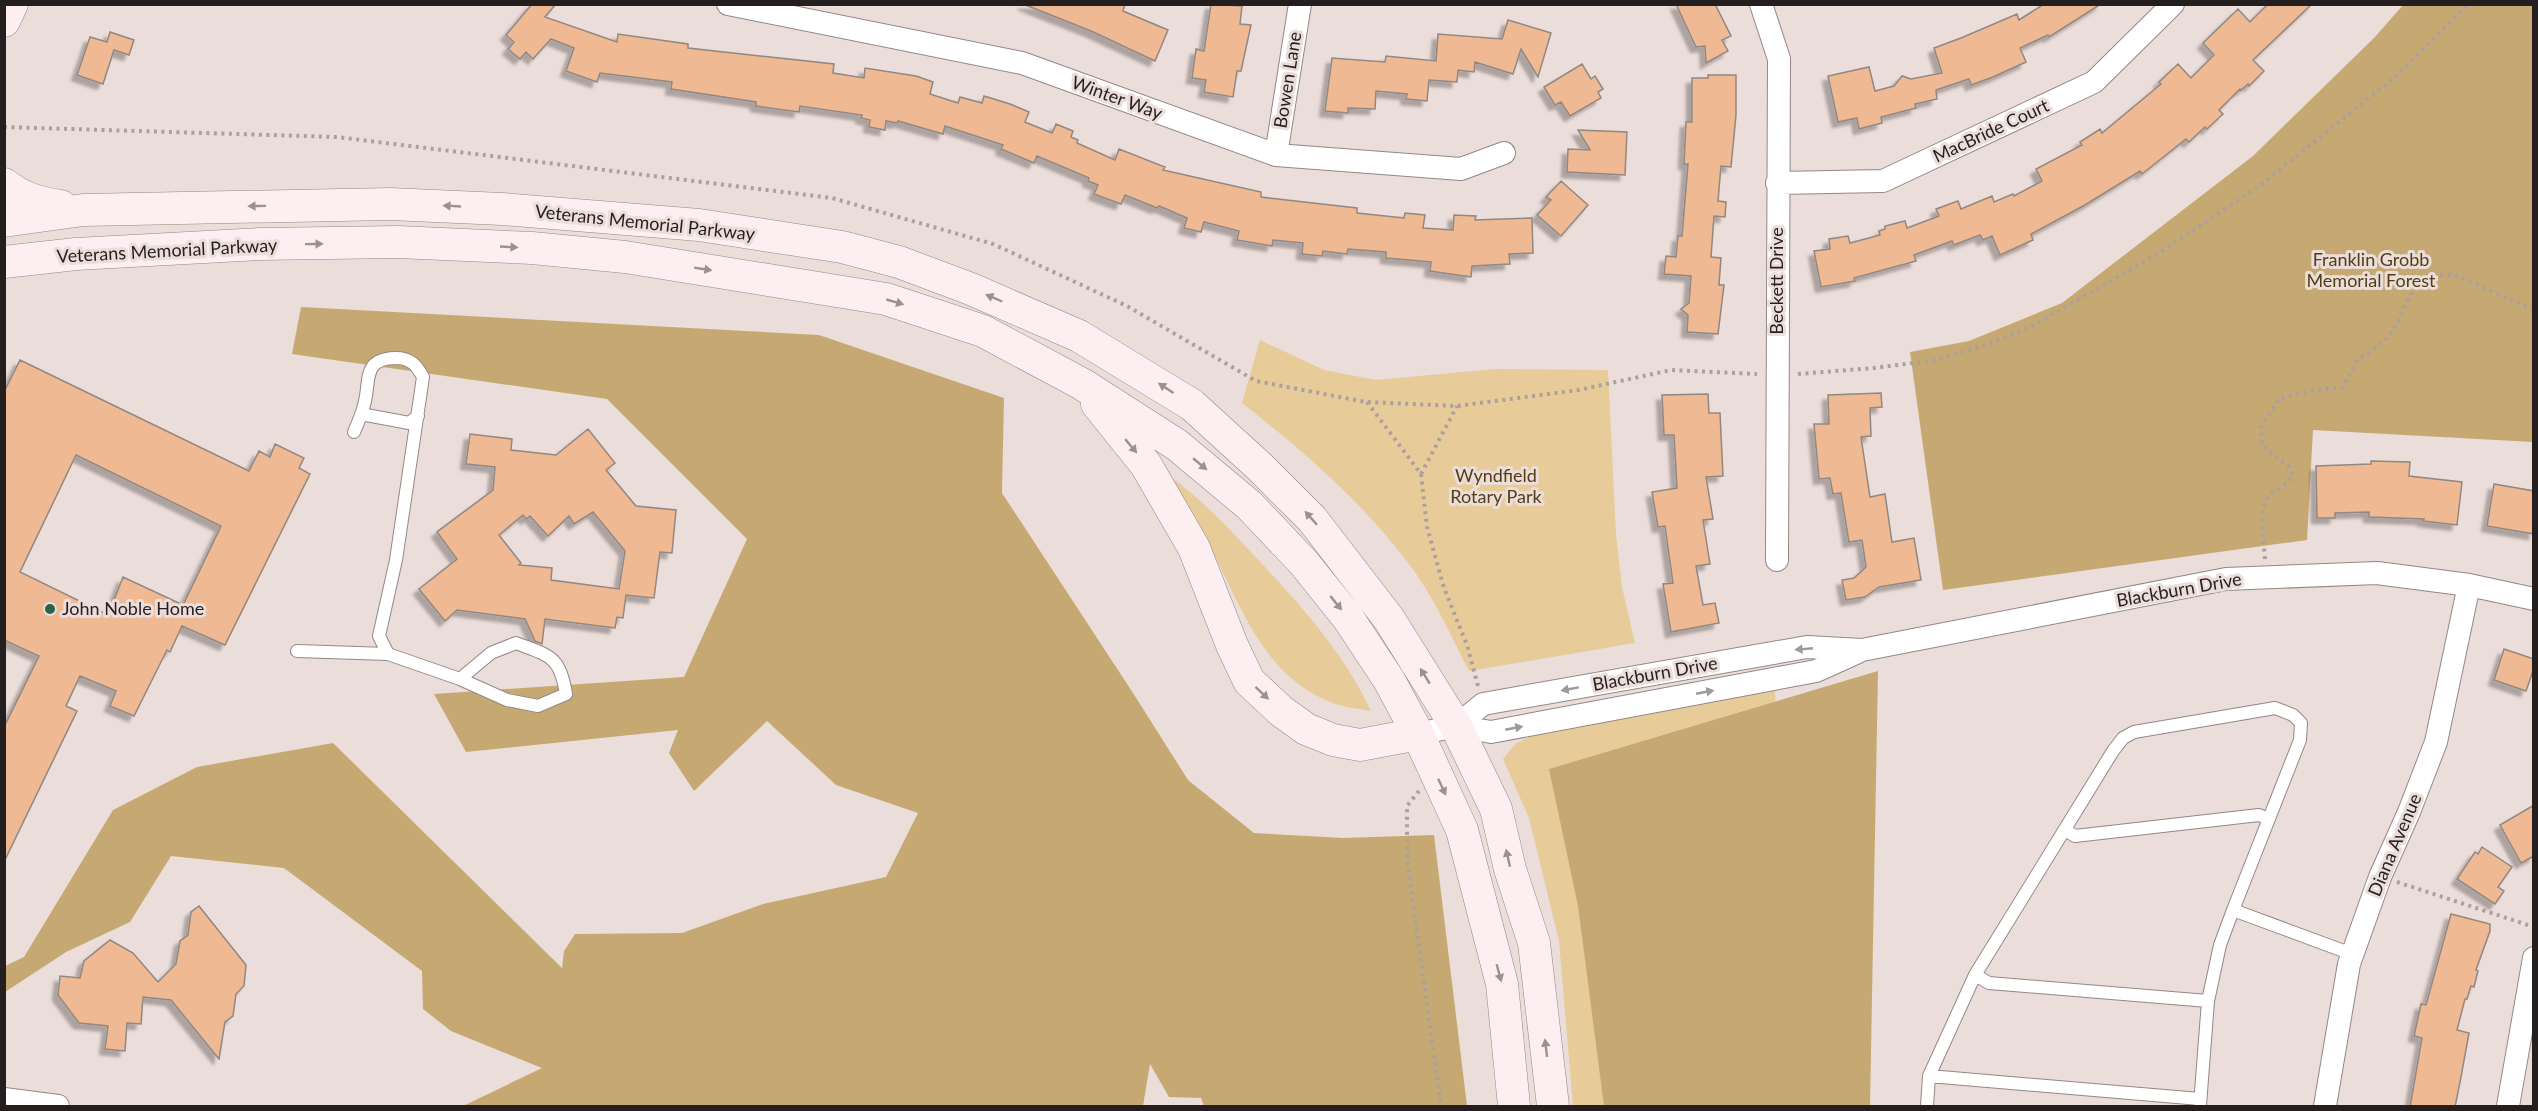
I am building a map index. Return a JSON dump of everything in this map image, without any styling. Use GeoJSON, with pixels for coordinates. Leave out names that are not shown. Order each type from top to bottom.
{"type":"FeatureCollection","features":[{"type":"Feature","properties":{"kind":"main road"},"geometry":{"type":"LineString","coordinates":[[4,21],[12,4]]}},
{"type":"Feature","properties":{"kind":"main road"},"geometry":{"type":"LineString","coordinates":[[4,184],[20,195],[40,203],[83,210]]}},
{"type":"Feature","properties":{"kind":"main road","name":"Veterans Memorial Parkway"},"geometry":{"type":"LineString","coordinates":[[4,221],[83,210],[390,204],[502,209],[699,225],[842,248],[899,262],[961,285],[1078,336],[1192,405],[1260,467],[1312,519],[1389,619],[1456,726],[1496,808],[1510,869],[1534,943],[1553,1107]]}},
{"type":"Feature","properties":{"kind":"main road","name":"Veterans Memorial Parkway"},"geometry":{"type":"LineString","coordinates":[[4,262],[76,254],[260,244],[398,242],[532,248],[625,257],[886,299],[983,331],[1082,384],[1177,445],[1249,505],[1304,563],[1348,618],[1389,680],[1419,734],[1462,830],[1502,984],[1514,1107]]}},
{"type":"Feature","properties":{"kind":"main road"},"geometry":{"type":"LineString","coordinates":[[1082,384],[1146,465],[1194,548],[1232,645],[1249,681],[1281,711],[1306,729],[1333,740],[1360,745],[1419,734]]}},
{"type":"Feature","properties":{"kind":"street","name":"Winter Way"},"geometry":{"type":"LineString","coordinates":[[728,4],[1022,63],[1276,155],[1461,169],[1504,153]]}},
{"type":"Feature","properties":{"kind":"street","name":"Bowen Lane"},"geometry":{"type":"LineString","coordinates":[[1276,155],[1300,4]]}},
{"type":"Feature","properties":{"kind":"street","name":"Beckett Drive"},"geometry":{"type":"LineString","coordinates":[[1761,4],[1779,59],[1777,560]]}},
{"type":"Feature","properties":{"kind":"street","name":"MacBride Court"},"geometry":{"type":"LineString","coordinates":[[1777,183],[1883,182],[2094,82],[2173,4]]}},
{"type":"Feature","properties":{"kind":"street","name":"Blackburn Drive"},"geometry":{"type":"LineString","coordinates":[[1419,734],[1456,726],[1491,732],[1816,671],[1862,650],[2226,579],[2377,573],[2469,585],[2534,599]]}},
{"type":"Feature","properties":{"kind":"street","name":"Diana Avenue"},"geometry":{"type":"LineString","coordinates":[[2325,1107],[2340,1008],[2352,954],[2380,877],[2409,812],[2436,742],[2469,585]]}},
{"type":"Feature","properties":{"kind":"street","name":"Blackburn Drive"},"geometry":{"type":"LineString","coordinates":[[1456,726],[1483,704],[1807,647],[1862,650]]}},
{"type":"Feature","properties":{"kind":"street"},"geometry":{"type":"LineString","coordinates":[[2508,1107],[2534,958]]}},
{"type":"Feature","properties":{"kind":"street"},"geometry":{"type":"LineString","coordinates":[[4,1100],[58,1107]]}},
{"type":"Feature","properties":{"kind":"lane"},"geometry":{"type":"LineString","coordinates":[[354,432],[365,405],[369,373],[373,365],[384,358],[402,358],[416,363],[423,377],[418,416],[396,560],[379,636],[388,654]]}},
{"type":"Feature","properties":{"kind":"lane"},"geometry":{"type":"LineString","coordinates":[[361,414],[409,423],[418,416]]}},
{"type":"Feature","properties":{"kind":"lane"},"geometry":{"type":"LineString","coordinates":[[297,651],[388,654],[460,679],[507,700],[538,706],[566,694],[563,672],[549,656],[516,643],[491,653],[460,679]]}},
{"type":"Feature","properties":{"kind":"lane"},"geometry":{"type":"LineString","coordinates":[[1927,1107],[1929,1076],[1975,975],[2123,738],[2134,732],[2276,708],[2293,715],[2301,723],[2300,740],[2220,945],[2208,1001],[2200,1103],[1929,1076]]}},
{"type":"Feature","properties":{"kind":"lane"},"geometry":{"type":"LineString","coordinates":[[2065,830],[2075,836],[2259,815],[2269,819]]}},
{"type":"Feature","properties":{"kind":"lane"},"geometry":{"type":"LineString","coordinates":[[2233,910],[2352,954]]}},
{"type":"Feature","properties":{"kind":"lane"},"geometry":{"type":"LineString","coordinates":[[1975,975],[1989,983],[2208,1001]]}},
{"type":"Feature","properties":{"kind":"path"},"geometry":{"type":"LineString","coordinates":[[1483,704],[1467,645],[1444,588],[1427,527],[1421,474],[1366,402],[1457,406],[1579,390],[1671,370],[1777,375],[1874,368],[1937,360],[1989,344],[2036,324],[2159,253],[2259,186],[2394,78],[2468,4]]}},
{"type":"Feature","properties":{"kind":"path"},"geometry":{"type":"LineString","coordinates":[[2265,577],[2263,512],[2268,498],[2289,483],[2293,476],[2289,467],[2262,445],[2261,427],[2280,398],[2315,390],[2343,387],[2357,360],[2384,342],[2394,329],[2413,290],[2432,275],[2455,275],[2534,310]]}},
{"type":"Feature","properties":{"kind":"path"},"geometry":{"type":"LineString","coordinates":[[1421,474],[1457,406]]}},
{"type":"Feature","properties":{"kind":"path"},"geometry":{"type":"LineString","coordinates":[[1435,772],[1407,806],[1407,859],[1441,1107]]}},
{"type":"Feature","properties":{"kind":"path"},"geometry":{"type":"LineString","coordinates":[[2380,877],[2534,927]]}},
{"type":"Feature","properties":{"kind":"green space","name":"Franklin Grobb Memorial Forest"},"geometry":{"type":"Polygon","coordinates":[[[2403,5],[2533,5],[2533,442],[2313,430],[2307,540],[1943,590],[1910,352],[1969,341],[2062,303],[2253,156],[2375,37],[2403,5]]]}},
{"type":"Feature","properties":{"kind":"green space"},"geometry":{"type":"Polygon","coordinates":[[[301,307],[819,335],[1004,398],[1002,493],[1188,780],[1254,833],[1343,838],[1434,835],[1467,1106],[1204,1106],[1201,1098],[1169,1097],[1150,1064],[1143,1106],[463,1106],[542,1068],[451,1031],[423,1009],[422,971],[284,868],[171,856],[130,922],[66,952],[5,992],[5,966],[24,957],[113,810],[197,767],[333,743],[562,968],[564,951],[575,934],[682,933],[763,904],[886,877],[918,813],[836,785],[767,721],[694,791],[669,753],[678,730],[466,752],[434,694],[684,677],[747,539],[607,399],[292,354],[301,307]]]}},
{"type":"Feature","properties":{"kind":"green space","name":"Wyndfield Rotary Park"},"geometry":{"type":"Polygon","coordinates":[[[1260,340],[1324,370],[1376,380],[1495,369],[1608,370],[1616,535],[1622,587],[1635,643],[1469,671],[1424,586],[1388,538],[1329,477],[1242,403],[1260,340]]]}},
{"type":"Feature","properties":{"kind":"green space"},"geometry":{"type":"Polygon","coordinates":[[[1165,473],[1216,516],[1293,598],[1336,651],[1361,690],[1371,711],[1335,704],[1311,693],[1291,678],[1275,661],[1248,622],[1203,534],[1165,473]]]}},
{"type":"Feature","properties":{"kind":"green space"},"geometry":{"type":"Polygon","coordinates":[[[1878,671],[1870,1106],[1604,1106],[1578,906],[1549,769],[1878,671]]]}},
{"type":"Feature","properties":{"kind":"green space"},"geometry":{"type":"Polygon","coordinates":[[[1775,686],[1787,1106],[1573,1106],[1559,941],[1529,818],[1503,759],[1515,744],[1535,734],[1775,686]]]}},
{"type":"Feature","properties":{"kind":"building"},"geometry":{"type":"Polygon","coordinates":[[[532,4],[556,4],[545,17],[617,42],[618,34],[688,44],[688,48],[834,64],[833,73],[864,78],[865,68],[916,76],[933,82],[930,94],[958,103],[960,97],[982,103],[984,96],[1010,104],[1029,112],[1025,122],[1052,133],[1056,124],[1073,131],[1071,137],[1078,140],[1077,143],[1115,160],[1119,149],[1165,167],[1163,170],[1261,192],[1261,197],[1357,208],[1357,213],[1404,218],[1405,213],[1425,215],[1423,228],[1453,230],[1454,215],[1476,216],[1475,220],[1532,218],[1533,253],[1509,254],[1510,264],[1472,266],[1471,277],[1430,271],[1431,262],[1386,258],[1386,252],[1348,249],[1347,254],[1323,251],[1322,256],[1302,254],[1303,243],[1273,240],[1272,246],[1237,240],[1239,231],[1204,222],[1201,232],[1184,228],[1187,218],[1159,206],[1157,208],[1125,195],[1121,204],[1094,194],[1098,185],[1088,181],[1089,178],[1037,156],[1034,163],[1001,149],[1003,145],[945,126],[943,134],[898,121],[897,123],[886,121],[885,130],[869,127],[870,120],[861,118],[862,115],[800,106],[799,112],[756,106],[756,102],[671,89],[672,82],[600,73],[597,82],[566,71],[574,48],[551,39],[533,59],[526,52],[520,59],[508,49],[514,42],[506,35],[532,4]]]}},
{"type":"Feature","properties":{"kind":"building"},"geometry":{"type":"Polygon","coordinates":[[[1023,4],[1125,4],[1123,11],[1168,30],[1155,61],[1091,31],[1023,4]]]}},
{"type":"Feature","properties":{"kind":"building"},"geometry":{"type":"Polygon","coordinates":[[[1211,4],[1242,6],[1240,24],[1251,25],[1241,71],[1237,71],[1233,97],[1204,92],[1206,80],[1192,78],[1196,49],[1204,51],[1211,4]]]}},
{"type":"Feature","properties":{"kind":"building"},"geometry":{"type":"Polygon","coordinates":[[[1676,4],[1715,4],[1731,36],[1722,40],[1728,51],[1706,63],[1705,46],[1696,47],[1676,4]]]}},
{"type":"Feature","properties":{"kind":"building"},"geometry":{"type":"Polygon","coordinates":[[[2044,4],[2101,4],[2049,37],[2048,35],[2020,48],[2026,62],[1993,77],[1971,85],[1969,79],[1936,90],[1937,99],[1915,104],[1916,108],[1881,117],[1882,123],[1859,129],[1857,118],[1838,122],[1828,76],[1869,67],[1875,91],[1894,86],[1902,76],[1911,79],[1942,73],[1934,48],[2017,14],[2019,20],[2044,4]]]}},
{"type":"Feature","properties":{"kind":"building"},"geometry":{"type":"Polygon","coordinates":[[[2268,4],[2312,4],[2253,60],[2264,71],[2249,86],[2248,84],[2240,89],[2219,110],[2223,114],[2207,129],[2205,127],[2189,142],[2186,139],[2142,174],[2140,171],[2085,205],[2031,234],[2033,240],[2000,255],[1992,236],[1983,240],[1980,235],[1954,245],[1952,241],[1914,255],[1916,261],[1854,278],[1855,281],[1821,287],[1814,251],[1830,249],[1829,239],[1848,236],[1850,243],[1880,235],[1879,231],[1885,229],[1885,226],[1905,221],[1907,228],[1939,216],[1936,209],[1958,201],[1961,209],[1992,196],[1994,202],[2013,194],[2014,196],[2042,181],[2036,169],[2082,145],[2080,142],[2100,129],[2102,133],[2161,84],[2159,82],[2178,64],[2191,78],[2214,55],[2203,43],[2238,9],[2250,22],[2268,4]]]}},
{"type":"Feature","properties":{"kind":"building"},"geometry":{"type":"Polygon","coordinates":[[[1508,20],[1551,33],[1538,77],[1521,49],[1513,74],[1475,62],[1474,72],[1458,70],[1457,82],[1429,80],[1427,101],[1406,99],[1407,94],[1376,91],[1375,109],[1348,108],[1348,113],[1325,111],[1332,58],[1385,62],[1386,56],[1436,61],[1438,34],[1502,39],[1508,20]]]}},
{"type":"Feature","properties":{"kind":"building"},"geometry":{"type":"Polygon","coordinates":[[[110,32],[134,40],[129,55],[114,50],[103,84],[77,75],[90,37],[107,42],[110,32]]]}},
{"type":"Feature","properties":{"kind":"building"},"geometry":{"type":"Polygon","coordinates":[[[1582,64],[1591,79],[1595,76],[1603,89],[1598,92],[1601,98],[1570,116],[1561,102],[1555,105],[1544,87],[1582,64]]]}},
{"type":"Feature","properties":{"kind":"building"},"geometry":{"type":"Polygon","coordinates":[[[1708,75],[1736,75],[1736,115],[1731,167],[1721,166],[1718,201],[1726,202],[1725,217],[1714,216],[1711,257],[1721,258],[1719,285],[1724,285],[1718,334],[1687,332],[1688,315],[1681,309],[1689,303],[1691,276],[1664,274],[1666,256],[1676,257],[1678,236],[1682,236],[1688,164],[1684,164],[1686,122],[1692,122],[1692,78],[1708,78],[1708,75]]]}},
{"type":"Feature","properties":{"kind":"building"},"geometry":{"type":"Polygon","coordinates":[[[1578,130],[1627,132],[1625,175],[1567,172],[1568,149],[1590,150],[1578,130]]]}},
{"type":"Feature","properties":{"kind":"building"},"geometry":{"type":"Polygon","coordinates":[[[1561,181],[1588,205],[1561,236],[1537,215],[1551,200],[1546,197],[1561,181]]]}},
{"type":"Feature","properties":{"kind":"building","name":"John Noble Home"},"geometry":{"type":"Polygon","coordinates":[[[20,360],[249,471],[259,451],[270,457],[275,444],[304,458],[299,468],[310,474],[225,645],[182,626],[170,652],[167,650],[134,716],[110,706],[116,691],[80,676],[66,706],[77,711],[4,862],[4,727],[39,656],[4,640],[4,392],[20,360]],[[76,455],[20,572],[108,615],[123,577],[183,605],[221,526],[76,455]]]}},
{"type":"Feature","properties":{"kind":"building"},"geometry":{"type":"Polygon","coordinates":[[[1881,393],[1882,407],[1870,408],[1871,436],[1861,437],[1870,497],[1885,494],[1892,542],[1914,538],[1921,580],[1879,587],[1865,597],[1846,600],[1842,580],[1854,578],[1866,567],[1862,540],[1849,542],[1841,493],[1833,494],[1830,478],[1819,479],[1814,424],[1829,424],[1828,395],[1881,393]]]}},
{"type":"Feature","properties":{"kind":"building"},"geometry":{"type":"Polygon","coordinates":[[[1708,394],[1709,413],[1720,413],[1723,476],[1706,477],[1713,519],[1703,520],[1710,564],[1696,566],[1703,605],[1715,603],[1719,623],[1671,632],[1663,584],[1673,583],[1665,526],[1658,527],[1652,492],[1677,488],[1674,435],[1664,435],[1662,395],[1708,394]]]}},
{"type":"Feature","properties":{"kind":"building"},"geometry":{"type":"Polygon","coordinates":[[[588,429],[615,463],[606,470],[636,506],[676,510],[672,553],[660,552],[654,598],[626,595],[623,618],[617,617],[615,628],[545,619],[542,644],[535,641],[525,619],[457,610],[445,621],[419,589],[457,559],[437,532],[493,490],[495,467],[466,464],[470,434],[512,439],[511,450],[556,455],[588,429]],[[593,512],[574,524],[569,516],[548,536],[530,516],[526,519],[523,515],[499,535],[521,563],[519,565],[552,568],[551,580],[619,589],[625,551],[593,512]]]}},
{"type":"Feature","properties":{"kind":"building"},"geometry":{"type":"Polygon","coordinates":[[[2371,461],[2410,462],[2409,476],[2462,482],[2457,525],[2423,521],[2424,519],[2369,517],[2369,512],[2335,513],[2335,518],[2317,518],[2316,466],[2371,464],[2371,461]]]}},
{"type":"Feature","properties":{"kind":"building"},"geometry":{"type":"Polygon","coordinates":[[[2494,484],[2534,491],[2534,534],[2487,526],[2494,484]]]}},
{"type":"Feature","properties":{"kind":"building"},"geometry":{"type":"Polygon","coordinates":[[[2504,649],[2534,659],[2534,668],[2526,691],[2494,680],[2504,649]]]}},
{"type":"Feature","properties":{"kind":"building"},"geometry":{"type":"Polygon","coordinates":[[[2534,805],[2534,856],[2521,863],[2500,825],[2534,805]]]}},
{"type":"Feature","properties":{"kind":"building"},"geometry":{"type":"Polygon","coordinates":[[[2482,847],[2512,867],[2498,887],[2504,891],[2495,904],[2457,879],[2475,852],[2478,854],[2482,847]]]}},
{"type":"Feature","properties":{"kind":"building"},"geometry":{"type":"Polygon","coordinates":[[[199,906],[246,965],[244,986],[236,994],[233,1016],[225,1022],[219,1059],[171,1000],[143,997],[141,1024],[127,1023],[125,1051],[105,1049],[108,1026],[79,1023],[58,995],[60,976],[80,978],[84,961],[110,940],[133,953],[158,982],[176,964],[180,941],[188,935],[191,912],[199,906]]]}},
{"type":"Feature","properties":{"kind":"building"},"geometry":{"type":"Polygon","coordinates":[[[2451,914],[2490,924],[2490,931],[2476,970],[2478,971],[2474,987],[2471,986],[2467,999],[2465,999],[2457,1030],[2469,1033],[2455,1107],[2410,1107],[2422,1038],[2414,1036],[2421,1004],[2426,1005],[2451,914]]]}},
{"type":"Feature","properties":{"kind":"place","name":"John Noble Home"},"geometry":{"type":"Point","coordinates":[50,609]}}]}
